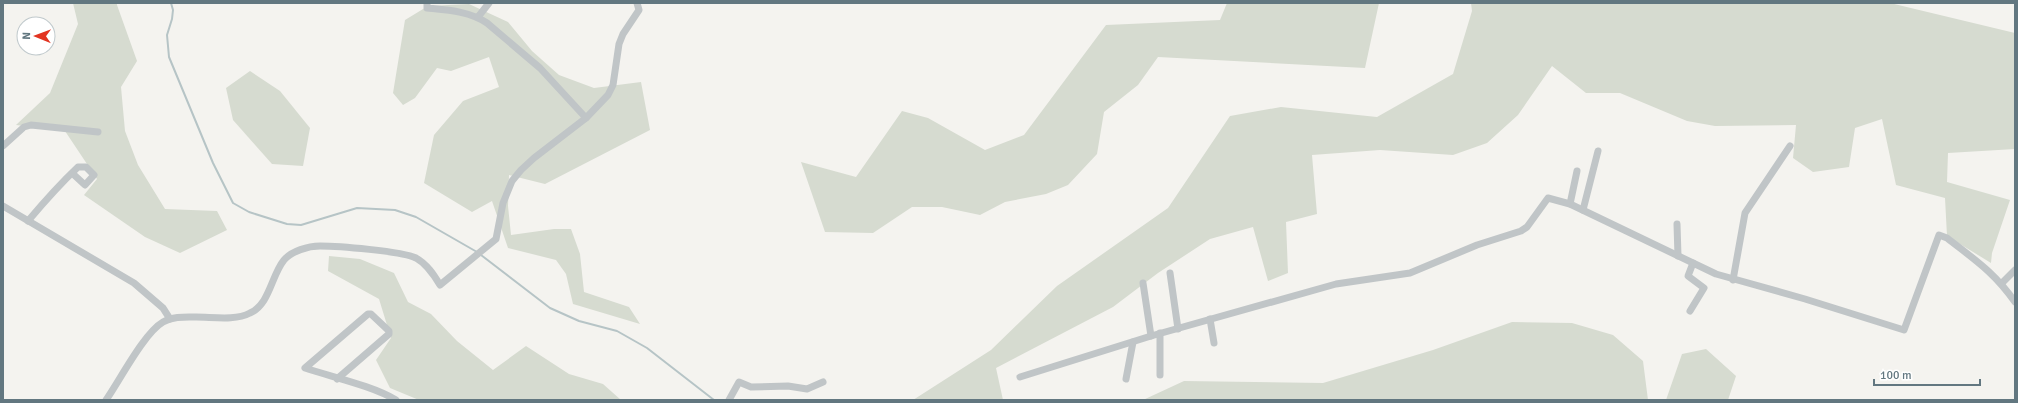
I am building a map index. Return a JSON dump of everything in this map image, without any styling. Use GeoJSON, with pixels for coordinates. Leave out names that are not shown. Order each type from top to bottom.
{"type":"FeatureCollection","features":[{"type":"Feature","properties":{"kind":"street"},"geometry":{"type":"LineString","coordinates":[[427,3],[427,8],[460,12],[478,17],[498,31],[540,68],[586,118]]}},
{"type":"Feature","properties":{"kind":"street"},"geometry":{"type":"LineString","coordinates":[[478,17],[489,3]]}},
{"type":"Feature","properties":{"kind":"street"},"geometry":{"type":"LineString","coordinates":[[106,400],[149,336],[158,326],[170,319],[183,317],[228,317],[251,313],[263,302],[284,260],[304,248],[319,246],[395,253],[416,258],[424,263],[440,285],[496,239],[503,203],[512,181],[521,170],[534,158],[586,118],[610,90],[619,44],[623,34],[639,10],[637,3]]}},
{"type":"Feature","properties":{"kind":"street"},"geometry":{"type":"LineString","coordinates":[[3,146],[24,127],[31,125],[98,132]]}},
{"type":"Feature","properties":{"kind":"street"},"geometry":{"type":"LineString","coordinates":[[1733,280],[1745,213],[1790,146]]}},
{"type":"Feature","properties":{"kind":"street"},"geometry":{"type":"LineString","coordinates":[[1583,210],[1598,151]]}},
{"type":"Feature","properties":{"kind":"street"},"geometry":{"type":"LineString","coordinates":[[1570,204],[1577,171]]}},
{"type":"Feature","properties":{"kind":"street"},"geometry":{"type":"LineString","coordinates":[[28,221],[72,173]]}},
{"type":"Feature","properties":{"kind":"street"},"geometry":{"type":"LineString","coordinates":[[1020,377],[1160,333],[1336,284],[1410,273],[1476,245],[1522,231],[1527,227],[1548,198],[1570,204],[1693,264],[1733,280],[1805,299],[1904,330],[1939,236],[1946,238],[1992,272],[2002,282],[2015,302]]}},
{"type":"Feature","properties":{"kind":"street"},"geometry":{"type":"LineString","coordinates":[[3,206],[134,283],[163,308],[170,319]]}},
{"type":"Feature","properties":{"kind":"street"},"geometry":{"type":"LineString","coordinates":[[1677,224],[1678,256]]}},
{"type":"Feature","properties":{"kind":"street"},"geometry":{"type":"LineString","coordinates":[[1690,312],[1704,288],[1688,276],[1693,264]]}},
{"type":"Feature","properties":{"kind":"street"},"geometry":{"type":"LineString","coordinates":[[2002,282],[2015,270]]}},
{"type":"Feature","properties":{"kind":"street"},"geometry":{"type":"LineString","coordinates":[[1170,273],[1178,329]]}},
{"type":"Feature","properties":{"kind":"street"},"geometry":{"type":"LineString","coordinates":[[1143,283],[1151,336]]}},
{"type":"Feature","properties":{"kind":"street"},"geometry":{"type":"LineString","coordinates":[[338,379],[389,334],[389,331],[371,314],[368,314],[305,368],[338,379],[384,394],[396,400]]}},
{"type":"Feature","properties":{"kind":"street"},"geometry":{"type":"LineString","coordinates":[[1210,319],[1214,343]]}},
{"type":"Feature","properties":{"kind":"street"},"geometry":{"type":"LineString","coordinates":[[1160,333],[1160,375]]}},
{"type":"Feature","properties":{"kind":"street"},"geometry":{"type":"LineString","coordinates":[[1126,379],[1133,342]]}},
{"type":"Feature","properties":{"kind":"street"},"geometry":{"type":"LineString","coordinates":[[729,400],[739,382],[751,387],[788,386],[807,389],[823,382]]}},
{"type":"Feature","properties":{"kind":"shaded area"},"geometry":{"type":"Polygon","coordinates":[[[73,3],[117,3],[137,61],[121,87],[125,131],[138,165],[165,209],[217,211],[227,230],[180,253],[145,237],[84,195],[97,179],[65,131],[16,125],[50,93],[78,24],[73,3]]]}},
{"type":"Feature","properties":{"kind":"shaded area"},"geometry":{"type":"Polygon","coordinates":[[[1227,3],[1379,3],[1365,68],[1158,57],[1138,85],[1104,112],[1097,154],[1068,185],[1046,194],[1005,202],[980,215],[942,207],[912,207],[873,233],[825,232],[801,162],[856,177],[902,111],[928,118],[985,150],[1024,135],[1106,25],[1220,20],[1227,3]]]}},
{"type":"Feature","properties":{"kind":"shaded area"},"geometry":{"type":"Polygon","coordinates":[[[1471,3],[1890,3],[2015,33],[2015,149],[1948,153],[1947,182],[2010,200],[1992,253],[1991,263],[1947,236],[1945,198],[1896,185],[1882,119],[1855,128],[1849,167],[1813,172],[1793,158],[1796,125],[1715,126],[1687,121],[1620,93],[1586,93],[1552,66],[1518,115],[1487,143],[1453,155],[1380,150],[1312,155],[1317,214],[1286,222],[1288,273],[1268,281],[1253,227],[1210,239],[1158,273],[1113,307],[996,368],[1003,400],[913,400],[991,350],[1057,286],[1168,208],[1230,116],[1281,107],[1377,117],[1453,74],[1472,11],[1471,3]]]}},
{"type":"Feature","properties":{"kind":"shaded area"},"geometry":{"type":"Polygon","coordinates":[[[469,4],[508,22],[532,51],[559,75],[594,88],[641,82],[650,130],[545,184],[509,175],[508,206],[511,235],[554,229],[571,229],[580,254],[584,292],[629,307],[640,324],[573,304],[566,274],[556,260],[508,248],[492,201],[472,212],[424,183],[434,135],[463,101],[499,87],[489,57],[451,71],[437,68],[415,98],[403,105],[393,93],[405,20],[428,6],[469,4]]]}},
{"type":"Feature","properties":{"kind":"shaded area"},"geometry":{"type":"Polygon","coordinates":[[[250,71],[280,91],[310,128],[303,166],[272,164],[233,120],[226,88],[250,71]]]}},
{"type":"Feature","properties":{"kind":"shaded area"},"geometry":{"type":"Polygon","coordinates":[[[329,256],[360,259],[394,273],[408,302],[431,314],[457,341],[493,370],[526,346],[569,374],[603,384],[621,400],[419,400],[390,388],[376,360],[391,338],[379,299],[328,271],[329,256]]]}},
{"type":"Feature","properties":{"kind":"shaded area"},"geometry":{"type":"Polygon","coordinates":[[[1512,322],[1572,323],[1613,335],[1643,361],[1648,400],[1143,400],[1184,381],[1323,383],[1433,350],[1512,322]]]}},
{"type":"Feature","properties":{"kind":"shaded area"},"geometry":{"type":"Polygon","coordinates":[[[1706,349],[1736,376],[1728,400],[1666,400],[1682,354],[1706,349]]]}},
{"type":"Feature","properties":{"kind":"waterway"},"geometry":{"type":"LineString","coordinates":[[171,3],[173,10],[172,19],[167,35],[169,57],[213,163],[233,203],[249,212],[287,224],[301,225],[357,208],[395,210],[416,217],[477,252]]}},
{"type":"Feature","properties":{"kind":"waterway"},"geometry":{"type":"LineString","coordinates":[[481,255],[550,308],[579,321],[617,331],[647,348],[714,400]]}}]}
